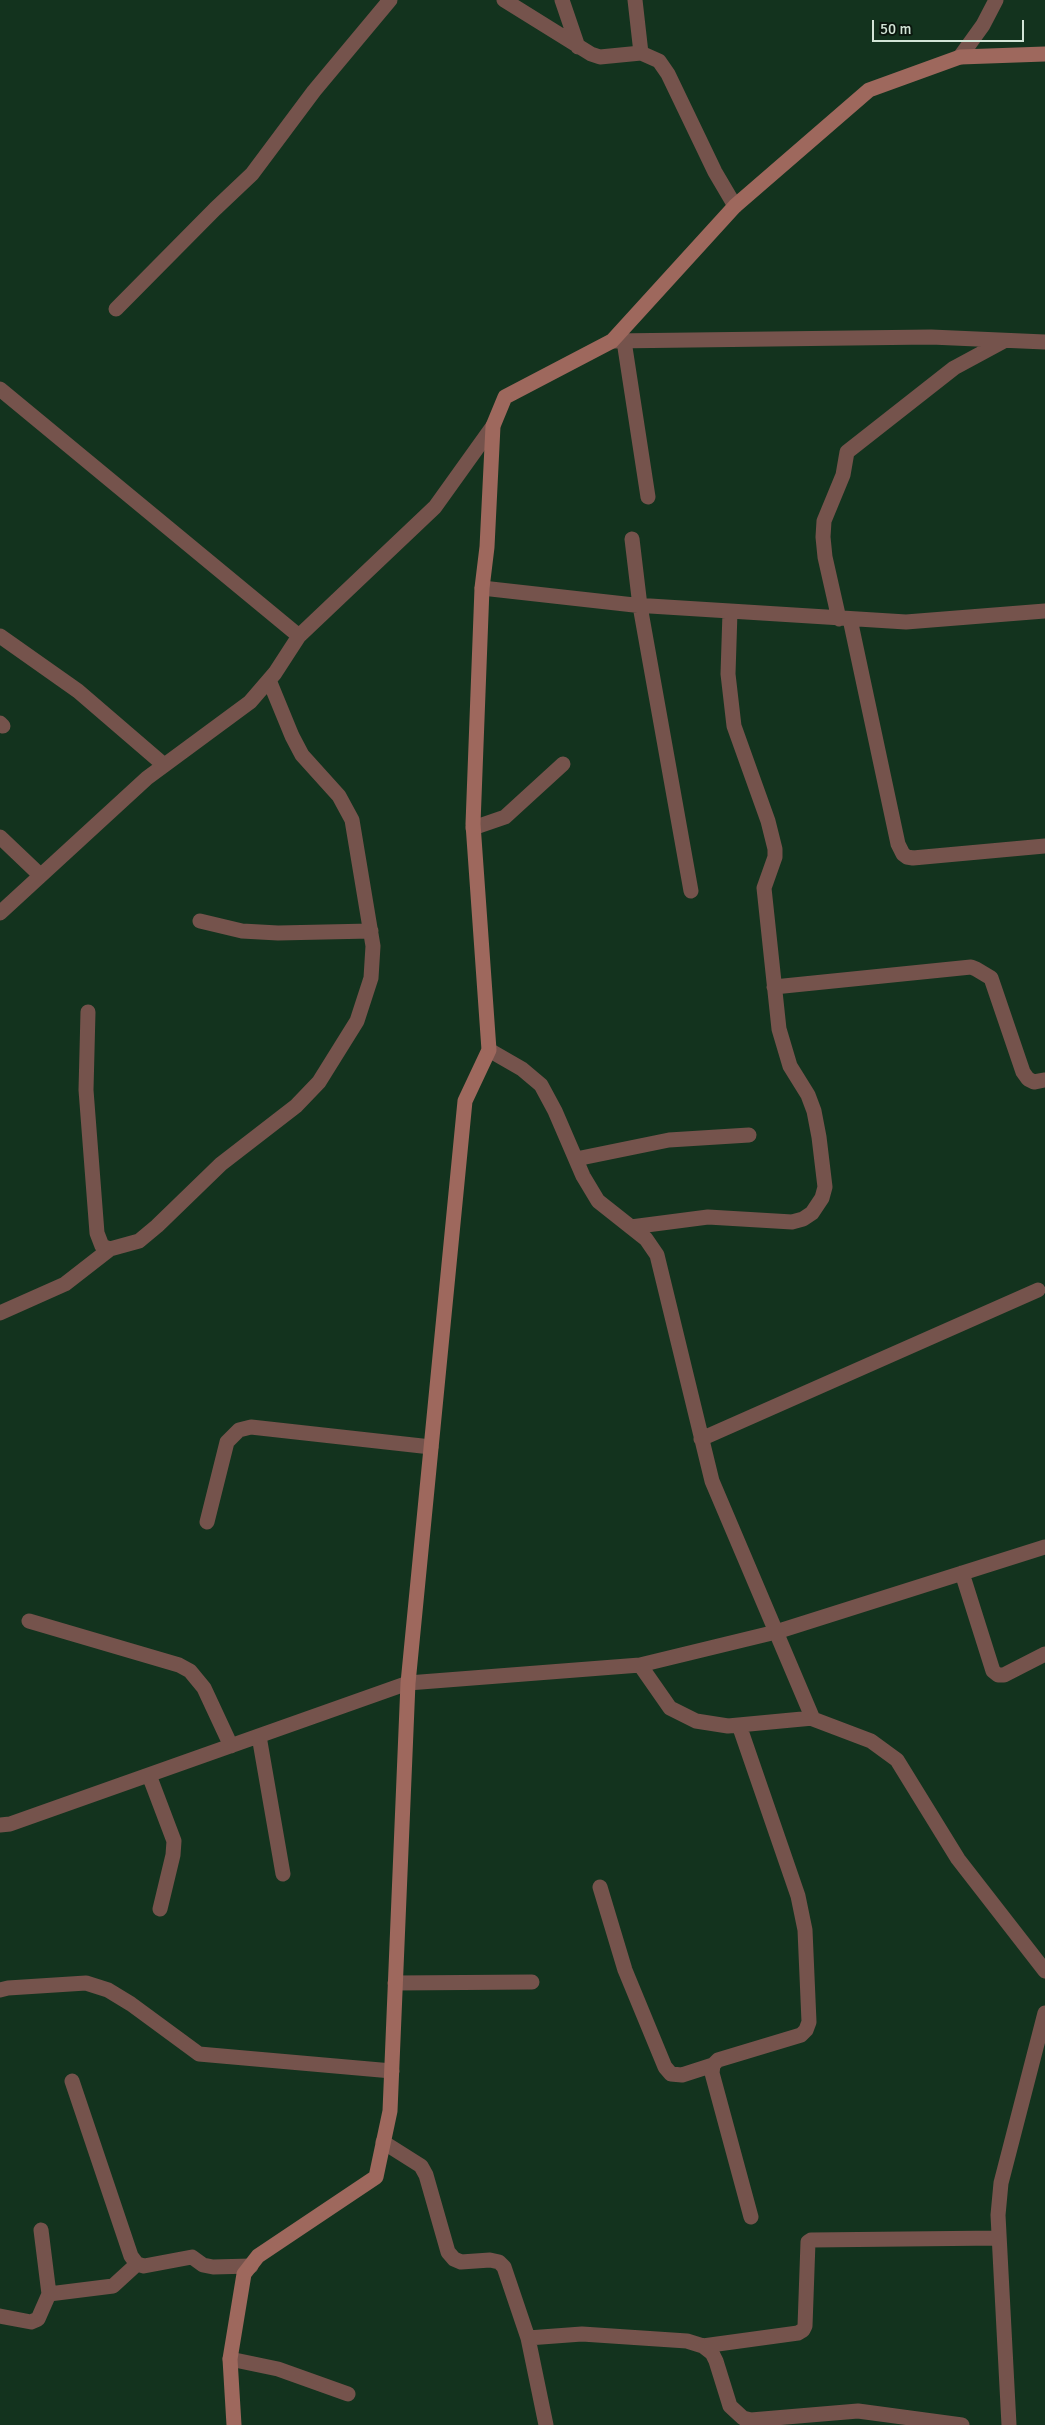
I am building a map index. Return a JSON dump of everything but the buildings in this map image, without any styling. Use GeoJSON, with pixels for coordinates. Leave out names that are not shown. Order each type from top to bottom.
{"type":"FeatureCollection","features":[{"type":"Feature","properties":{"kind":"street"},"geometry":{"type":"LineString","coordinates":[[116,309],[252,174],[314,91],[390,0]]}},
{"type":"Feature","properties":{"kind":"street"},"geometry":{"type":"LineString","coordinates":[[504,0],[578,47],[600,57],[641,53],[659,61],[668,74],[715,172],[735,206]]}},
{"type":"Feature","properties":{"kind":"street"},"geometry":{"type":"LineString","coordinates":[[562,0],[578,47]]}},
{"type":"Feature","properties":{"kind":"street"},"geometry":{"type":"LineString","coordinates":[[635,0],[641,53]]}},
{"type":"Feature","properties":{"kind":"street"},"geometry":{"type":"LineString","coordinates":[[960,57],[983,25],[996,0]]}},
{"type":"Feature","properties":{"kind":"street"},"geometry":{"type":"LineString","coordinates":[[0,913],[164,765],[250,702],[269,680],[299,636],[435,507],[493,426],[505,397],[618,341],[735,206],[869,90],[960,57],[1045,54]]}},
{"type":"Feature","properties":{"kind":"street"},"geometry":{"type":"LineString","coordinates":[[618,341],[931,337],[1045,342]]}},
{"type":"Feature","properties":{"kind":"street"},"geometry":{"type":"LineString","coordinates":[[1005,340],[954,368],[847,452],[843,475],[824,521],[823,537],[825,557],[844,619],[898,844],[903,854],[907,858],[913,858],[1045,846]]}},
{"type":"Feature","properties":{"kind":"street"},"geometry":{"type":"LineString","coordinates":[[618,341],[648,497]]}},
{"type":"Feature","properties":{"kind":"street"},"geometry":{"type":"LineString","coordinates":[[0,389],[299,636]]}},
{"type":"Feature","properties":{"kind":"street"},"geometry":{"type":"LineString","coordinates":[[234,2425],[230,2359],[244,2274],[258,2256],[376,2177],[390,2111],[408,1684],[465,1101],[489,1050],[474,828],[482,588],[487,547],[493,426]]}},
{"type":"Feature","properties":{"kind":"street"},"geometry":{"type":"LineString","coordinates":[[632,539],[640,606],[691,892]]}},
{"type":"Feature","properties":{"kind":"street"},"geometry":{"type":"LineString","coordinates":[[482,588],[640,606],[906,622],[1045,611]]}},
{"type":"Feature","properties":{"kind":"street"},"geometry":{"type":"LineString","coordinates":[[631,1227],[708,1216],[792,1222],[804,1219],[819,1205],[825,1187],[818,1128],[808,1095],[790,1066],[783,1047],[774,987],[764,888],[776,857],[768,820],[734,726],[728,674],[730,612]]}},
{"type":"Feature","properties":{"kind":"street"},"geometry":{"type":"LineString","coordinates":[[0,636],[78,691],[164,765]]}},
{"type":"Feature","properties":{"kind":"street"},"geometry":{"type":"LineString","coordinates":[[0,1312],[65,1284],[110,1249],[139,1240],[157,1226],[221,1164],[296,1106],[319,1082],[357,1021],[366,1001],[371,978],[373,946],[349,813],[339,796],[302,755],[292,736],[269,680]]}},
{"type":"Feature","properties":{"kind":"street"},"geometry":{"type":"LineString","coordinates":[[474,828],[505,817],[563,764]]}},
{"type":"Feature","properties":{"kind":"street"},"geometry":{"type":"LineString","coordinates":[[0,837],[40,875]]}},
{"type":"Feature","properties":{"kind":"street"},"geometry":{"type":"LineString","coordinates":[[200,921],[242,931],[278,933],[371,931]]}},
{"type":"Feature","properties":{"kind":"street"},"geometry":{"type":"LineString","coordinates":[[774,987],[970,967],[976,969],[991,978],[1023,1072],[1028,1079],[1034,1082],[1045,1080]]}},
{"type":"Feature","properties":{"kind":"street"},"geometry":{"type":"LineString","coordinates":[[88,1012],[86,1090],[96,1233],[102,1246],[110,1249]]}},
{"type":"Feature","properties":{"kind":"street"},"geometry":{"type":"LineString","coordinates":[[489,1050],[522,1069],[541,1085],[556,1111],[576,1159],[598,1201],[646,1239],[657,1255],[712,1481],[813,1718]]}},
{"type":"Feature","properties":{"kind":"street"},"geometry":{"type":"LineString","coordinates":[[576,1159],[669,1140],[749,1135]]}},
{"type":"Feature","properties":{"kind":"street"},"geometry":{"type":"LineString","coordinates":[[701,1439],[1038,1290]]}},
{"type":"Feature","properties":{"kind":"street"},"geometry":{"type":"LineString","coordinates":[[207,1522],[227,1442],[239,1430],[251,1427],[431,1448]]}},
{"type":"Feature","properties":{"kind":"street"},"geometry":{"type":"LineString","coordinates":[[0,1825],[10,1824],[408,1684],[640,1665],[776,1632],[1045,1547]]}},
{"type":"Feature","properties":{"kind":"street"},"geometry":{"type":"LineString","coordinates":[[962,1573],[993,1671],[998,1675],[1004,1675],[1045,1654]]}},
{"type":"Feature","properties":{"kind":"street"},"geometry":{"type":"LineString","coordinates":[[30,1621],[179,1665],[190,1671],[204,1688],[231,1746]]}},
{"type":"Feature","properties":{"kind":"street"},"geometry":{"type":"LineString","coordinates":[[640,1665],[670,1708],[696,1721],[728,1726],[813,1718],[871,1741],[897,1760],[958,1859],[1045,1970]]}},
{"type":"Feature","properties":{"kind":"street"},"geometry":{"type":"LineString","coordinates":[[600,1887],[626,1970],[664,2067],[671,2074],[682,2075],[713,2065],[718,2060],[800,2035],[806,2030],[809,2022],[805,1930],[798,1896],[739,1725]]}},
{"type":"Feature","properties":{"kind":"street"},"geometry":{"type":"LineString","coordinates":[[260,1736],[283,1874]]}},
{"type":"Feature","properties":{"kind":"street"},"geometry":{"type":"LineString","coordinates":[[150,1775],[174,1841],[173,1855],[160,1909]]}},
{"type":"Feature","properties":{"kind":"street"},"geometry":{"type":"LineString","coordinates":[[395,1983],[532,1982]]}},
{"type":"Feature","properties":{"kind":"street"},"geometry":{"type":"LineString","coordinates":[[0,1990],[86,1983],[108,1990],[131,2004],[199,2054],[392,2071]]}},
{"type":"Feature","properties":{"kind":"street"},"geometry":{"type":"LineString","coordinates":[[1009,2425],[998,2215],[1001,2183],[1045,2013]]}},
{"type":"Feature","properties":{"kind":"street"},"geometry":{"type":"LineString","coordinates":[[713,2065],[712,2073],[751,2217]]}},
{"type":"Feature","properties":{"kind":"street"},"geometry":{"type":"LineString","coordinates":[[72,2081],[131,2256],[136,2264],[144,2266],[192,2257],[203,2265],[213,2267],[251,2266]]}},
{"type":"Feature","properties":{"kind":"street"},"geometry":{"type":"LineString","coordinates":[[383,2142],[421,2166],[426,2175],[448,2252],[454,2259],[461,2262],[490,2260],[498,2262],[504,2267],[528,2338],[546,2425]]}},
{"type":"Feature","properties":{"kind":"street"},"geometry":{"type":"LineString","coordinates":[[0,2316],[32,2322],[38,2320],[49,2294],[41,2230]]}},
{"type":"Feature","properties":{"kind":"street"},"geometry":{"type":"LineString","coordinates":[[703,2346],[798,2334],[803,2330],[805,2326],[808,2242],[811,2240],[999,2238]]}},
{"type":"Feature","properties":{"kind":"street"},"geometry":{"type":"LineString","coordinates":[[49,2294],[112,2286],[136,2264]]}},
{"type":"Feature","properties":{"kind":"street"},"geometry":{"type":"LineString","coordinates":[[528,2338],[582,2334],[687,2341],[703,2346],[712,2353],[716,2361],[730,2406],[744,2421],[858,2411],[962,2425]]}},
{"type":"Feature","properties":{"kind":"street"},"geometry":{"type":"LineString","coordinates":[[230,2359],[278,2369],[348,2394]]}}]}
